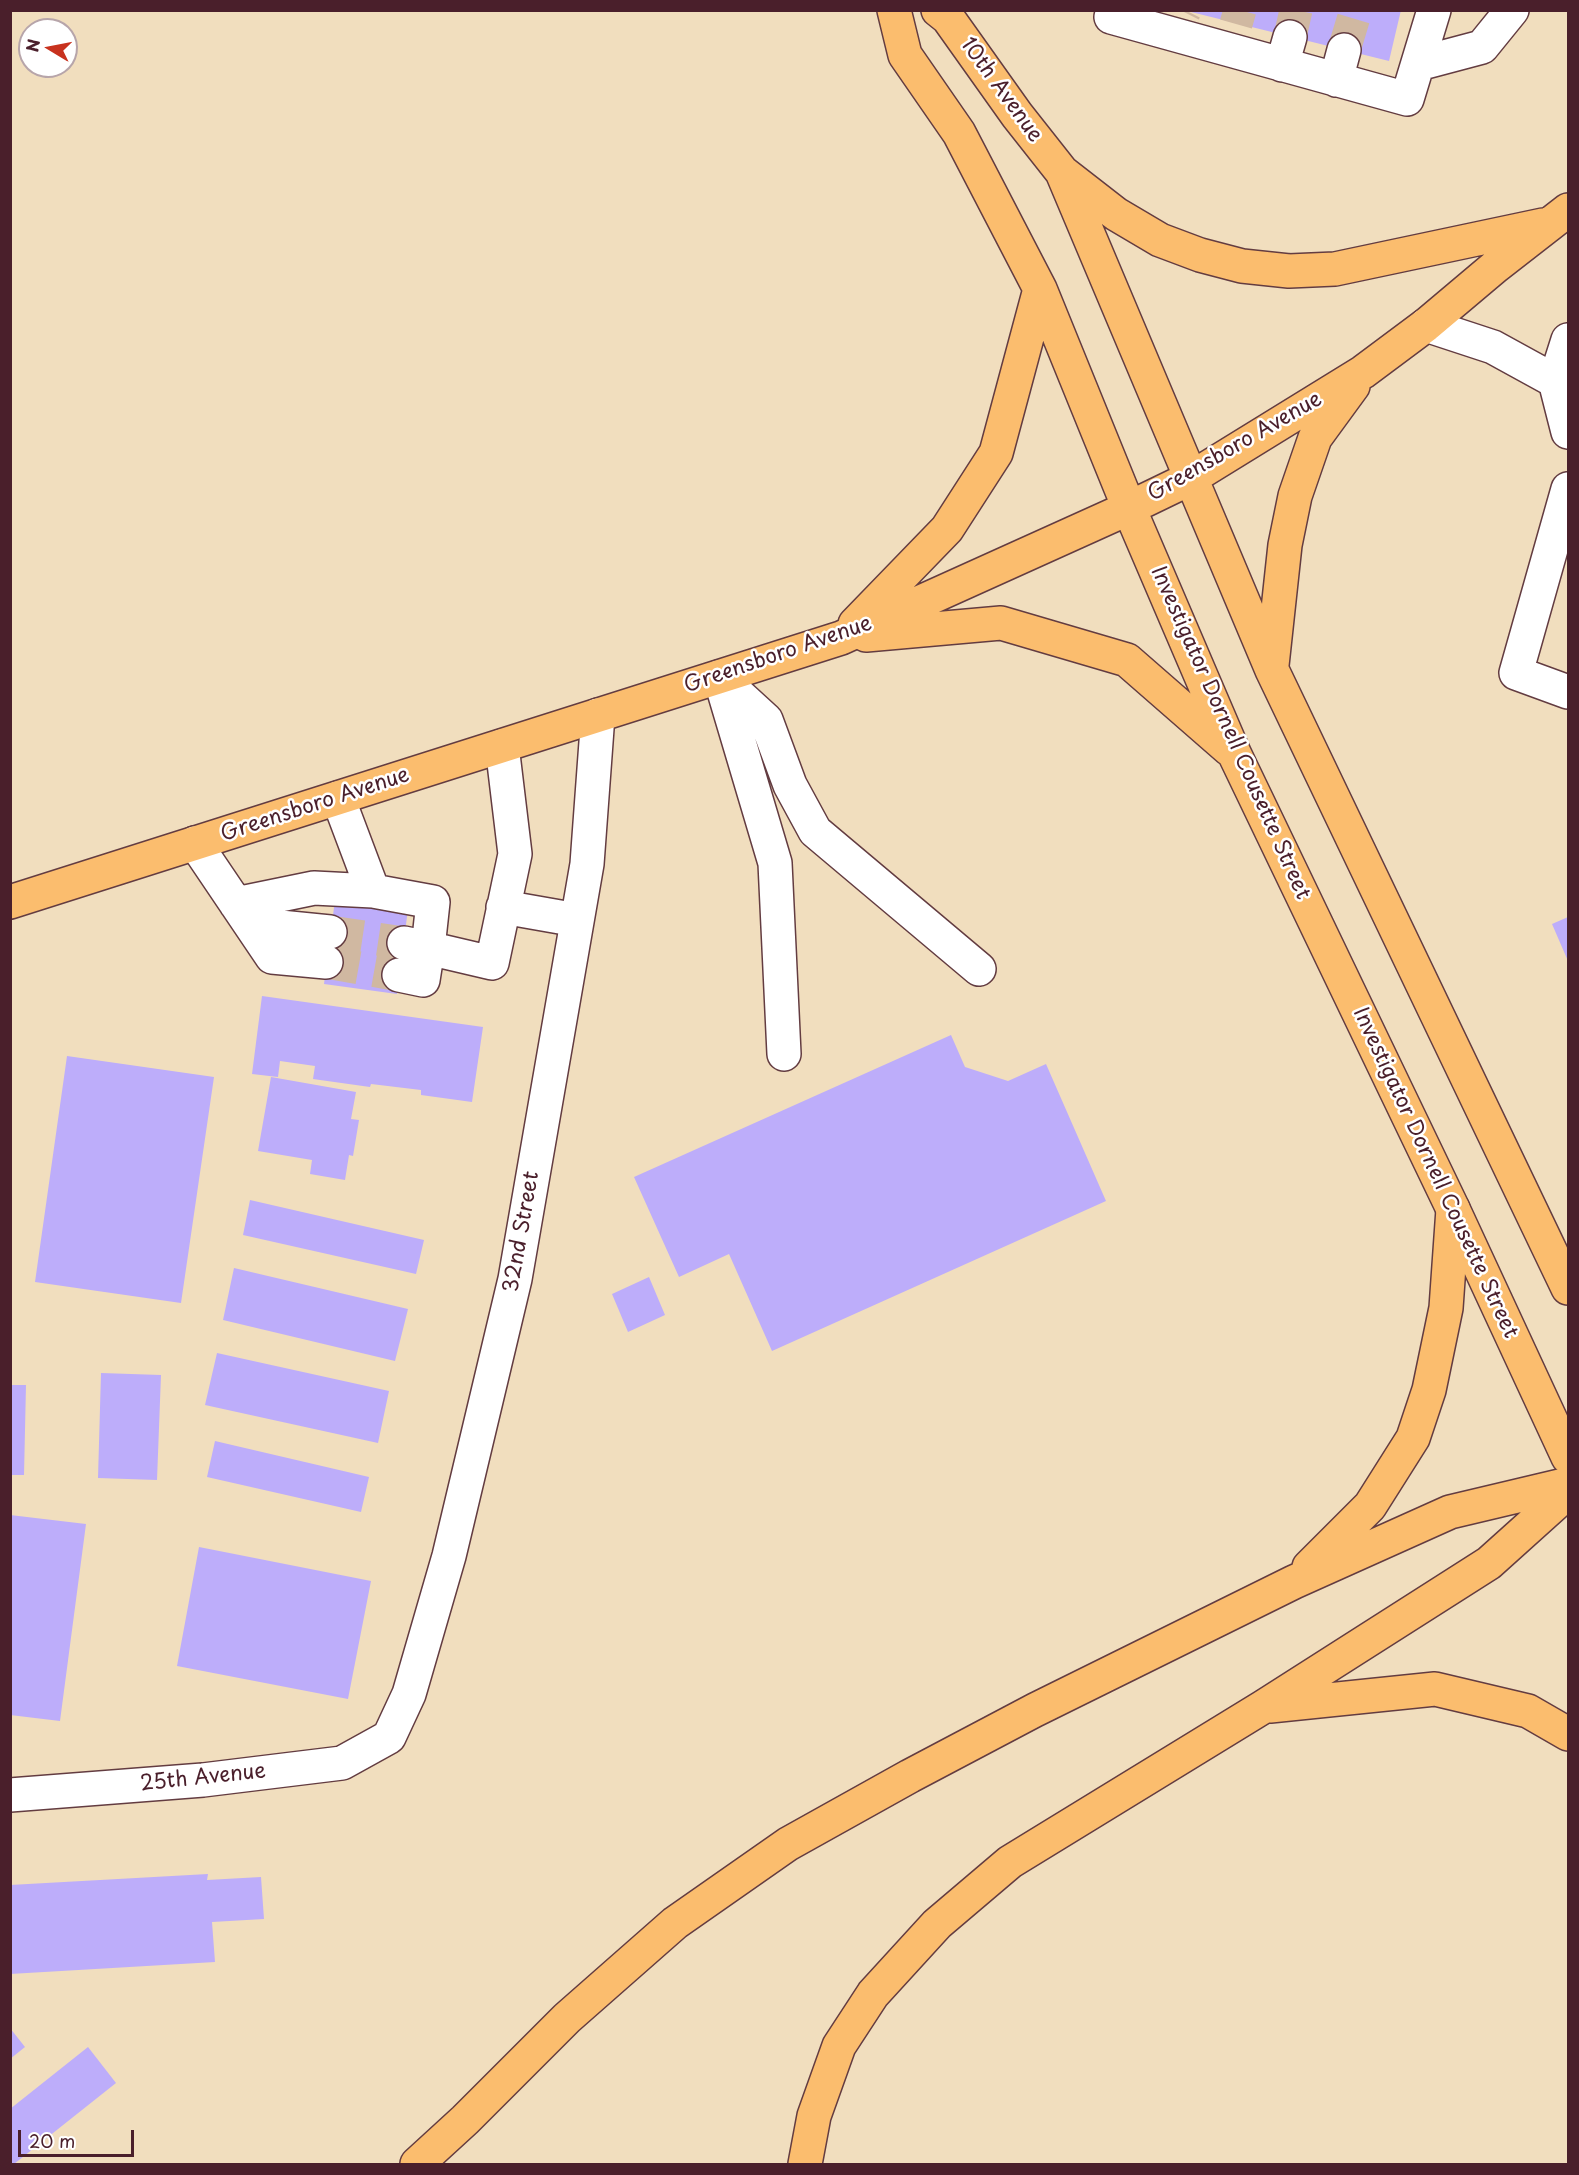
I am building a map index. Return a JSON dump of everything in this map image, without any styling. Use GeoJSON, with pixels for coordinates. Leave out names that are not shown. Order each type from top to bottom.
{"type":"FeatureCollection","features":[{"type":"Feature","properties":{"kind":"main road","name":"Investigator Dornell Cousette Street"},"geometry":{"type":"LineString","coordinates":[[894,10],[905,55],[959,133],[1040,289],[1129,508],[1234,753],[1454,1209],[1569,1456]]}},
{"type":"Feature","properties":{"kind":"main road","name":"10th Avenue"},"geometry":{"type":"LineString","coordinates":[[938,10],[948,18],[1017,115],[1062,172]]}},
{"type":"Feature","properties":{"kind":"main road"},"geometry":{"type":"LineString","coordinates":[[1062,172],[1116,214],[1160,240],[1200,255],[1254,267],[1289,271],[1335,269],[1560,217]]}},
{"type":"Feature","properties":{"kind":"main road"},"geometry":{"type":"LineString","coordinates":[[1062,172],[1272,670],[1569,1288]]}},
{"type":"Feature","properties":{"kind":"main road","name":"Greensboro Avenue"},"geometry":{"type":"LineString","coordinates":[[10,902],[841,638],[1191,478],[1363,372],[1426,326],[1496,266],[1560,217]]}},
{"type":"Feature","properties":{"kind":"main road"},"geometry":{"type":"LineString","coordinates":[[841,638],[947,529],[996,453],[1040,289]]}},
{"type":"Feature","properties":{"kind":"main road"},"geometry":{"type":"LineString","coordinates":[[1272,670],[1285,545],[1294,496],[1315,438],[1363,372]]}},
{"type":"Feature","properties":{"kind":"main road"},"geometry":{"type":"LineString","coordinates":[[841,638],[1001,623],[1127,660],[1234,753]]}},
{"type":"Feature","properties":{"kind":"main road"},"geometry":{"type":"LineString","coordinates":[[1294,1582],[1370,1506],[1413,1438],[1429,1390],[1446,1308],[1454,1209]]}},
{"type":"Feature","properties":{"kind":"main road"},"geometry":{"type":"LineString","coordinates":[[417,2164],[465,2120],[567,2018],[675,1923],[788,1844],[1035,1710],[1294,1582],[1450,1512],[1569,1484]]}},
{"type":"Feature","properties":{"kind":"main road"},"geometry":{"type":"LineString","coordinates":[[805,2164],[814,2116],[839,2046],[873,1994],[937,1924],[1010,1862],[1263,1707],[1490,1563],[1569,1492]]}},
{"type":"Feature","properties":{"kind":"main road"},"geometry":{"type":"LineString","coordinates":[[1263,1707],[1435,1689],[1528,1711],[1569,1734]]}},
{"type":"Feature","properties":{"kind":"street"},"geometry":{"type":"LineString","coordinates":[[1113,10],[1111,17],[1181,23],[1340,65],[1407,99],[1434,10]]}},
{"type":"Feature","properties":{"kind":"street"},"geometry":{"type":"LineString","coordinates":[[1418,64],[1482,47],[1512,10]]}},
{"type":"Feature","properties":{"kind":"street"},"geometry":{"type":"LineString","coordinates":[[1426,326],[1493,347],[1555,381]]}},
{"type":"Feature","properties":{"kind":"street"},"geometry":{"type":"LineString","coordinates":[[1569,340],[1555,381],[1569,432]]}},
{"type":"Feature","properties":{"kind":"street"},"geometry":{"type":"LineString","coordinates":[[1569,489],[1516,673],[1569,692]]}},
{"type":"Feature","properties":{"kind":"street"},"geometry":{"type":"LineString","coordinates":[[719,676],[766,720],[790,785],[814,831],[979,969]]}},
{"type":"Feature","properties":{"kind":"street"},"geometry":{"type":"LineString","coordinates":[[719,676],[775,863],[784,1054]]}},
{"type":"Feature","properties":{"kind":"street","name":"32nd Street"},"geometry":{"type":"LineString","coordinates":[[389,1737],[409,1694],[449,1556],[509,1302],[587,864],[598,715]]}},
{"type":"Feature","properties":{"kind":"street"},"geometry":{"type":"LineString","coordinates":[[416,945],[492,963],[515,854],[502,746]]}},
{"type":"Feature","properties":{"kind":"street"},"geometry":{"type":"LineString","coordinates":[[338,798],[373,891]]}},
{"type":"Feature","properties":{"kind":"street"},"geometry":{"type":"LineString","coordinates":[[195,843],[243,914],[328,947]]}},
{"type":"Feature","properties":{"kind":"street"},"geometry":{"type":"LineString","coordinates":[[243,914],[314,888],[373,891],[433,902],[416,945],[423,980],[399,975]]}},
{"type":"Feature","properties":{"kind":"street"},"geometry":{"type":"LineString","coordinates":[[503,907],[577,920]]}},
{"type":"Feature","properties":{"kind":"street","name":"25th Avenue"},"geometry":{"type":"LineString","coordinates":[[10,1795],[203,1780],[342,1763],[389,1737]]}},
{"type":"Feature","properties":{"kind":"building"},"geometry":{"type":"Polygon","coordinates":[[[1183,10],[1401,10],[1389,61],[1183,10]]]}},
{"type":"Feature","properties":{"kind":"building"},"geometry":{"type":"Polygon","coordinates":[[[335,900],[408,909],[397,994],[324,984],[335,900]]]}},
{"type":"Feature","properties":{"kind":"building"},"geometry":{"type":"Polygon","coordinates":[[[1568,917],[1568,961],[1552,924],[1568,917]]]}},
{"type":"Feature","properties":{"kind":"building"},"geometry":{"type":"Polygon","coordinates":[[[262,996],[483,1027],[472,1102],[421,1095],[421,1090],[371,1084],[370,1087],[313,1079],[315,1066],[280,1061],[278,1077],[252,1074],[262,996]]]}},
{"type":"Feature","properties":{"kind":"building"},"geometry":{"type":"Polygon","coordinates":[[[951,1035],[965,1067],[1008,1081],[1046,1064],[1106,1201],[772,1351],[729,1254],[679,1277],[634,1177],[951,1035]]]}},
{"type":"Feature","properties":{"kind":"building"},"geometry":{"type":"Polygon","coordinates":[[[67,1056],[214,1077],[181,1303],[35,1282],[67,1056]]]}},
{"type":"Feature","properties":{"kind":"building"},"geometry":{"type":"Polygon","coordinates":[[[271,1077],[356,1092],[351,1119],[359,1120],[353,1156],[349,1155],[345,1180],[310,1174],[312,1160],[258,1151],[271,1077]]]}},
{"type":"Feature","properties":{"kind":"building"},"geometry":{"type":"Polygon","coordinates":[[[250,1200],[424,1240],[416,1274],[243,1235],[250,1200]]]}},
{"type":"Feature","properties":{"kind":"building"},"geometry":{"type":"Polygon","coordinates":[[[234,1268],[408,1309],[395,1361],[223,1320],[234,1268]]]}},
{"type":"Feature","properties":{"kind":"building"},"geometry":{"type":"Polygon","coordinates":[[[649,1277],[665,1315],[628,1332],[612,1294],[649,1277]]]}},
{"type":"Feature","properties":{"kind":"building"},"geometry":{"type":"Polygon","coordinates":[[[217,1353],[389,1391],[378,1443],[205,1405],[217,1353]]]}},
{"type":"Feature","properties":{"kind":"building"},"geometry":{"type":"Polygon","coordinates":[[[101,1373],[161,1375],[157,1480],[98,1478],[101,1373]]]}},
{"type":"Feature","properties":{"kind":"building"},"geometry":{"type":"Polygon","coordinates":[[[10,1385],[26,1385],[24,1475],[10,1475],[10,1385]]]}},
{"type":"Feature","properties":{"kind":"building"},"geometry":{"type":"Polygon","coordinates":[[[215,1441],[369,1477],[361,1512],[207,1477],[215,1441]]]}},
{"type":"Feature","properties":{"kind":"building"},"geometry":{"type":"Polygon","coordinates":[[[10,1515],[86,1524],[60,1721],[10,1715],[10,1515]]]}},
{"type":"Feature","properties":{"kind":"building"},"geometry":{"type":"Polygon","coordinates":[[[199,1547],[371,1581],[348,1699],[177,1666],[199,1547]]]}},
{"type":"Feature","properties":{"kind":"building"},"geometry":{"type":"Polygon","coordinates":[[[208,1874],[207,1880],[261,1877],[264,1919],[212,1922],[215,1962],[10,1974],[10,1885],[208,1874]]]}},
{"type":"Feature","properties":{"kind":"building"},"geometry":{"type":"Polygon","coordinates":[[[10,2028],[25,2047],[10,2059],[10,2028]]]}},
{"type":"Feature","properties":{"kind":"building"},"geometry":{"type":"Polygon","coordinates":[[[88,2047],[116,2083],[14,2164],[10,2164],[10,2109],[88,2047]]]}},
{"type":"Feature","properties":{"kind":"tunnel"},"geometry":{"type":"LineString","coordinates":[[1236,24],[1240,10]]}},
{"type":"Feature","properties":{"kind":"tunnel"},"geometry":{"type":"LineString","coordinates":[[1290,37],[1296,10]]}},
{"type":"Feature","properties":{"kind":"tunnel"},"geometry":{"type":"LineString","coordinates":[[1344,50],[1356,10]]}},
{"type":"Feature","properties":{"kind":"tunnel"},"geometry":{"type":"LineString","coordinates":[[330,932],[404,943]]}},
{"type":"Feature","properties":{"kind":"tunnel"},"geometry":{"type":"LineString","coordinates":[[326,962],[399,975]]}}]}
